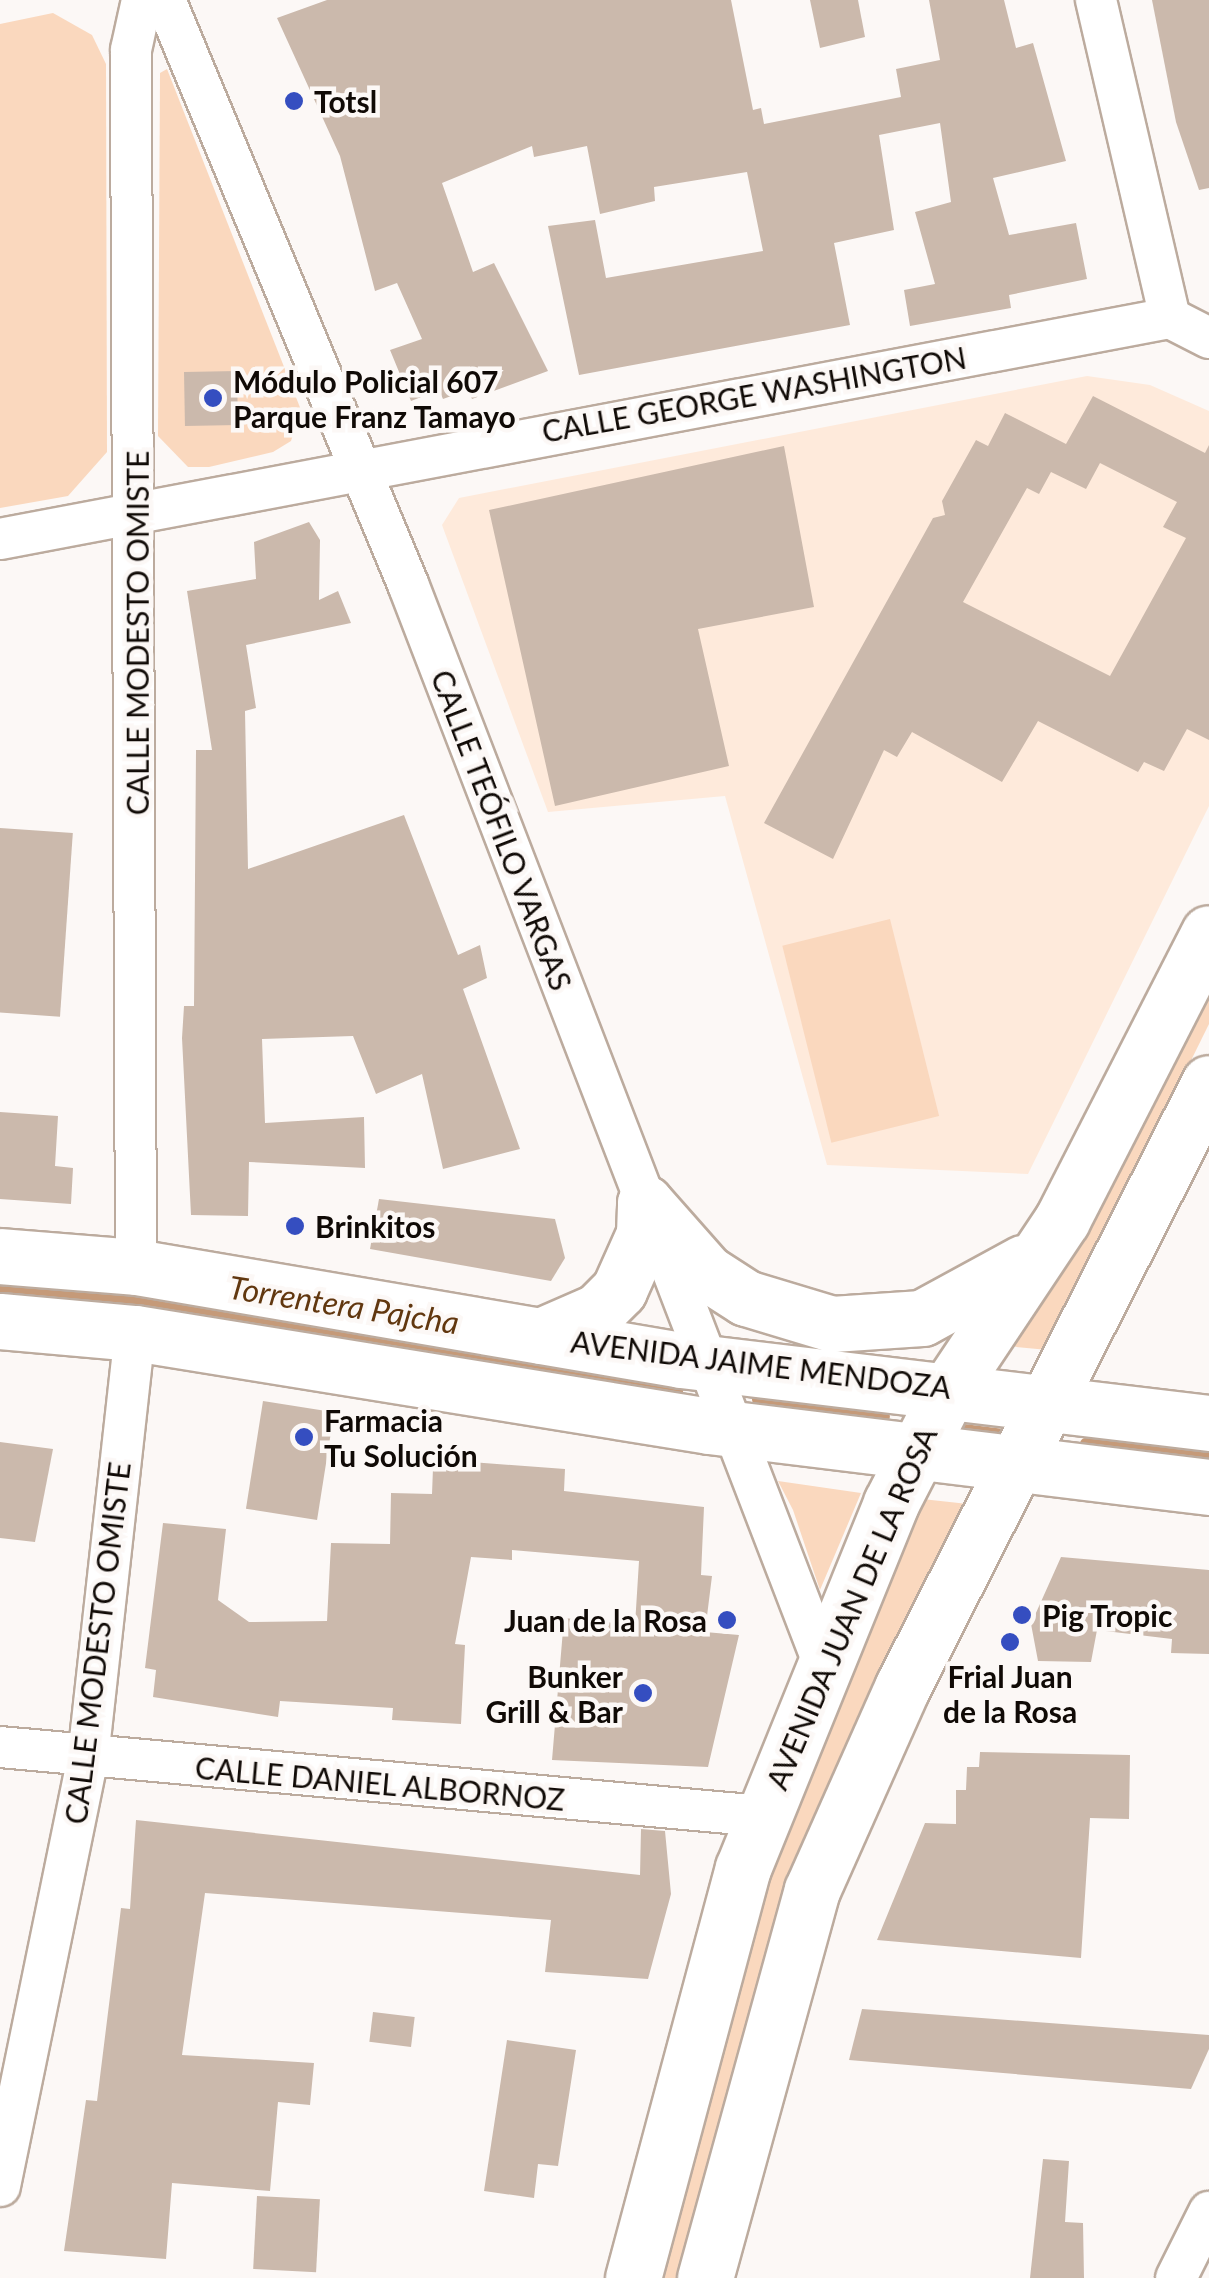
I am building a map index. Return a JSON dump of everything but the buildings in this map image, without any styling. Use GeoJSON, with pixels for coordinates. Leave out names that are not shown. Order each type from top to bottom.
{"type":"FeatureCollection","features":[{"type":"Feature","properties":{"kind":"main road","name":"AVENIDA JUAN DE LA ROSA"},"geometry":{"type":"LineString","coordinates":[[633,2278],[761,1816],[913,1454],[950,1388],[1062,1220],[1209,933]]}},
{"type":"Feature","properties":{"kind":"main road"},"geometry":{"type":"LineString","coordinates":[[705,2278],[812,1890],[1016,1463],[1209,1083]]}},
{"type":"Feature","properties":{"kind":"main road"},"geometry":{"type":"LineString","coordinates":[[646,1203],[720,1282],[788,1315],[832,1324],[922,1318],[976,1297],[1062,1220]]}},
{"type":"Feature","properties":{"kind":"main road"},"geometry":{"type":"LineString","coordinates":[[541,1336],[598,1312],[620,1290],[644,1234],[646,1203]]}},
{"type":"Feature","properties":{"kind":"main road","name":"AVENIDA JAIME MENDOZA"},"geometry":{"type":"LineString","coordinates":[[0,1256],[136,1267],[708,1362],[950,1388],[1209,1423]]}},
{"type":"Feature","properties":{"kind":"main road","name":"AVENIDA JAIME MENDOZA"},"geometry":{"type":"LineString","coordinates":[[0,1322],[135,1333],[735,1430],[1209,1487]]}},
{"type":"Feature","properties":{"kind":"street","name":"CALLE MODESTO OMISTE"},"geometry":{"type":"LineString","coordinates":[[136,1267],[138,512],[130,50],[142,0]]}},
{"type":"Feature","properties":{"kind":"street","name":"CALLE TEÓFILO VARGAS"},"geometry":{"type":"LineString","coordinates":[[165,0],[360,466],[824,1665]]}},
{"type":"Feature","properties":{"kind":"street"},"geometry":{"type":"LineString","coordinates":[[1096,0],[1170,318],[1209,338]]}},
{"type":"Feature","properties":{"kind":"street","name":"CALLE GEORGE WASHINGTON"},"geometry":{"type":"LineString","coordinates":[[0,539],[360,466],[1170,318]]}},
{"type":"Feature","properties":{"kind":"street","name":"CALLE MODESTO OMISTE"},"geometry":{"type":"LineString","coordinates":[[0,2186],[88,1758],[135,1333]]}},
{"type":"Feature","properties":{"kind":"street","name":"CALLE DANIEL ALBORNOZ"},"geometry":{"type":"LineString","coordinates":[[0,1748],[761,1816]]}},
{"type":"Feature","properties":{"kind":"street"},"geometry":{"type":"LineString","coordinates":[[1176,2278],[1209,2212]]}},
{"type":"Feature","properties":{"kind":"shaded area"},"geometry":{"type":"Polygon","coordinates":[[[53,13],[92,35],[106,64],[107,452],[68,496],[0,508],[0,24],[53,13]]]}},
{"type":"Feature","properties":{"kind":"shaded area"},"geometry":{"type":"Polygon","coordinates":[[[167,69],[301,410],[291,441],[273,452],[209,467],[188,467],[158,436],[160,73],[167,69]]]}},
{"type":"Feature","properties":{"kind":"shaded area"},"geometry":{"type":"Polygon","coordinates":[[[1087,376],[1150,385],[1209,411],[1209,806],[1028,1174],[827,1165],[725,796],[548,812],[442,525],[459,498],[1087,376]]]}},
{"type":"Feature","properties":{"kind":"shaded area"},"geometry":{"type":"Polygon","coordinates":[[[890,919],[939,1116],[831,1143],[782,946],[890,919]]]}},
{"type":"Feature","properties":{"kind":"shaded area"},"geometry":{"type":"Polygon","coordinates":[[[1209,990],[1209,1024],[1048,1350],[1007,1346],[1209,990]]]}},
{"type":"Feature","properties":{"kind":"shaded area"},"geometry":{"type":"Polygon","coordinates":[[[778,1481],[861,1493],[820,1590],[793,1510],[778,1481]]]}},
{"type":"Feature","properties":{"kind":"shaded area"},"geometry":{"type":"Polygon","coordinates":[[[922,1499],[968,1504],[796,1855],[677,2278],[661,2278],[775,1860],[922,1499]]]}},
{"type":"Feature","properties":{"kind":"waterway","name":"Torrentera Pajcha"},"geometry":{"type":"LineString","coordinates":[[0,1287],[139,1299],[678,1389]]}},
{"type":"Feature","properties":{"kind":"waterway","name":"Torrentera Pajcha"},"geometry":{"type":"LineString","coordinates":[[757,1399],[884,1416]]}},
{"type":"Feature","properties":{"kind":"waterway","name":"Torrentera Pajcha"},"geometry":{"type":"LineString","coordinates":[[963,1429],[1003,1434]]}},
{"type":"Feature","properties":{"kind":"waterway","name":"Torrentera Pajcha"},"geometry":{"type":"LineString","coordinates":[[1085,1443],[1209,1456]]}},
{"type":"Feature","properties":{"kind":"place","name":"Totsl"},"geometry":{"type":"Point","coordinates":[294,101]}},
{"type":"Feature","properties":{"kind":"place","name":"Módulo Policial 607 Parque Franz Tamayo"},"geometry":{"type":"Point","coordinates":[213,398]}},
{"type":"Feature","properties":{"kind":"place","name":"Brinkitos"},"geometry":{"type":"Point","coordinates":[295,1226]}},
{"type":"Feature","properties":{"kind":"place","name":"Farmacia Tu Solución"},"geometry":{"type":"Point","coordinates":[304,1437]}},
{"type":"Feature","properties":{"kind":"place","name":"Pig Tropic"},"geometry":{"type":"Point","coordinates":[1022,1615]}},
{"type":"Feature","properties":{"kind":"place","name":"Juan de la Rosa"},"geometry":{"type":"Point","coordinates":[727,1620]}},
{"type":"Feature","properties":{"kind":"place","name":"Frial Juan de la Rosa"},"geometry":{"type":"Point","coordinates":[1010,1642]}},
{"type":"Feature","properties":{"kind":"place","name":"Bunker Grill & Bar"},"geometry":{"type":"Point","coordinates":[643,1693]}}]}
